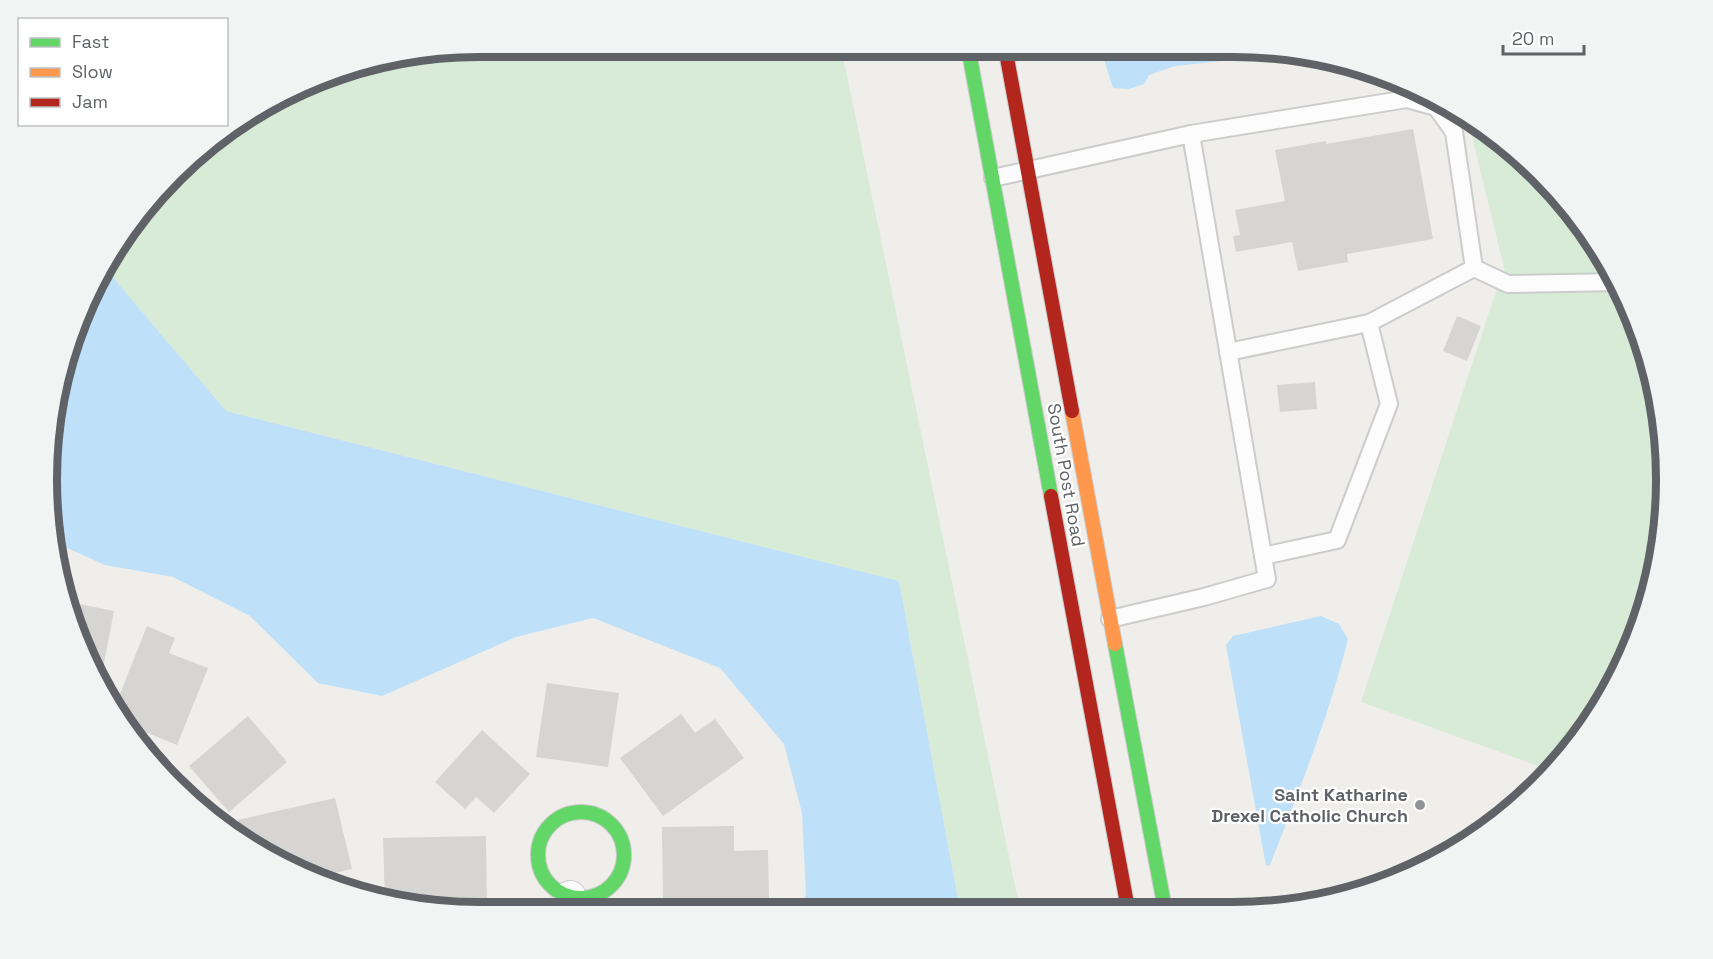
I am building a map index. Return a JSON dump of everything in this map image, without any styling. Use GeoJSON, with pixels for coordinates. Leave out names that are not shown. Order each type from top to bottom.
{"type":"FeatureCollection","features":[{"type":"Feature","properties":{"kind":"street","name":"South Post Road"},"geometry":{"type":"LineString","coordinates":[[970,57],[1127,902]]}},
{"type":"Feature","properties":{"kind":"street","name":"South Post Road"},"geometry":{"type":"LineString","coordinates":[[1007,57],[1164,902]]}},
{"type":"Feature","properties":{"kind":"street"},"geometry":{"type":"LineString","coordinates":[[566,902],[548,883],[541,871],[538,858],[545,832],[554,822],[566,815],[579,812],[605,819],[619,834],[625,853],[618,879],[609,889],[597,896],[574,902]]}},
{"type":"Feature","properties":{"kind":"lane"},"geometry":{"type":"LineString","coordinates":[[993,178],[1191,134],[1407,99],[1426,104]]}},
{"type":"Feature","properties":{"kind":"lane"},"geometry":{"type":"LineString","coordinates":[[1439,111],[1454,132],[1474,268]]}},
{"type":"Feature","properties":{"kind":"lane"},"geometry":{"type":"LineString","coordinates":[[1110,619],[1204,597],[1267,579],[1191,134]]}},
{"type":"Feature","properties":{"kind":"lane"},"geometry":{"type":"LineString","coordinates":[[1474,268],[1508,284],[1606,282]]}},
{"type":"Feature","properties":{"kind":"lane"},"geometry":{"type":"LineString","coordinates":[[1228,352],[1370,323],[1474,268]]}},
{"type":"Feature","properties":{"kind":"lane"},"geometry":{"type":"LineString","coordinates":[[1263,556],[1337,540],[1389,404],[1370,323]]}},
{"type":"Feature","properties":{"kind":"green space"},"geometry":{"type":"Polygon","coordinates":[[[843,57],[1018,902],[959,902],[899,581],[226,411],[111,274],[144,222],[181,181],[222,144],[268,114],[318,89],[370,71],[452,58],[843,57]]]}},
{"type":"Feature","properties":{"kind":"green space"},"geometry":{"type":"Polygon","coordinates":[[[1470,130],[1491,144],[1532,181],[1569,222],[1585,245],[1612,293],[1634,344],[1642,370],[1652,424],[1655,452],[1655,507],[1648,562],[1634,615],[1599,691],[1569,737],[1542,767],[1361,702],[1498,285],[1508,284],[1470,130]]]}},
{"type":"Feature","properties":{"kind":"water"},"geometry":{"type":"Polygon","coordinates":[[[1103,57],[1253,58],[1175,66],[1149,75],[1144,84],[1129,89],[1113,88],[1103,57]]]}},
{"type":"Feature","properties":{"kind":"water"},"geometry":{"type":"Polygon","coordinates":[[[111,274],[226,411],[899,581],[959,902],[803,902],[806,894],[802,813],[784,744],[720,668],[593,618],[516,637],[382,696],[318,683],[250,616],[173,577],[105,565],[63,546],[57,480],[61,424],[71,370],[89,318],[111,274]]]}},
{"type":"Feature","properties":{"kind":"water"},"geometry":{"type":"Polygon","coordinates":[[[1321,616],[1339,624],[1348,639],[1313,753],[1270,865],[1266,866],[1226,645],[1233,636],[1321,616]]]}},
{"type":"Feature","properties":{"kind":"building"},"geometry":{"type":"Polygon","coordinates":[[[1413,129],[1433,239],[1347,254],[1348,262],[1298,271],[1292,242],[1236,252],[1233,236],[1240,235],[1235,210],[1285,201],[1275,150],[1413,129]]]}},
{"type":"Feature","properties":{"kind":"building"},"geometry":{"type":"Polygon","coordinates":[[[1457,316],[1481,326],[1467,361],[1443,351],[1457,316]]]}},
{"type":"Feature","properties":{"kind":"building"},"geometry":{"type":"Polygon","coordinates":[[[1315,382],[1317,409],[1280,412],[1277,385],[1315,382]]]}},
{"type":"Feature","properties":{"kind":"building"},"geometry":{"type":"Polygon","coordinates":[[[75,603],[114,611],[103,669],[89,641],[75,603]]]}},
{"type":"Feature","properties":{"kind":"building"},"geometry":{"type":"Polygon","coordinates":[[[147,626],[175,638],[169,653],[208,668],[177,745],[139,730],[118,698],[147,626]]]}},
{"type":"Feature","properties":{"kind":"building"},"geometry":{"type":"Polygon","coordinates":[[[547,683],[619,693],[608,767],[536,757],[547,683]]]}},
{"type":"Feature","properties":{"kind":"building"},"geometry":{"type":"Polygon","coordinates":[[[681,714],[695,733],[715,719],[744,758],[663,816],[620,758],[681,714]]]}},
{"type":"Feature","properties":{"kind":"building"},"geometry":{"type":"Polygon","coordinates":[[[248,716],[287,762],[229,812],[189,766],[248,716]]]}},
{"type":"Feature","properties":{"kind":"building"},"geometry":{"type":"Polygon","coordinates":[[[482,730],[530,774],[494,813],[476,797],[465,809],[435,782],[482,730]]]}},
{"type":"Feature","properties":{"kind":"building"},"geometry":{"type":"Polygon","coordinates":[[[335,798],[352,869],[329,874],[318,870],[245,831],[240,828],[238,820],[335,798]]]}},
{"type":"Feature","properties":{"kind":"building"},"geometry":{"type":"Polygon","coordinates":[[[734,826],[734,851],[768,850],[769,900],[663,901],[662,827],[734,826]]]}},
{"type":"Feature","properties":{"kind":"building"},"geometry":{"type":"Polygon","coordinates":[[[486,836],[487,902],[452,901],[385,891],[383,838],[486,836]]]}},
{"type":"Feature","properties":{"kind":"traffic: fast"},"geometry":{"type":"LineString","coordinates":[[970,57],[1051,496]]}},
{"type":"Feature","properties":{"kind":"traffic: fast"},"geometry":{"type":"LineString","coordinates":[[1115,644],[1164,902]]}},
{"type":"Feature","properties":{"kind":"traffic: fast"},"geometry":{"type":"LineString","coordinates":[[581,812],[605,819],[617,831],[624,855],[617,879],[605,891],[581,898],[557,891],[545,879],[538,855],[545,831],[557,819],[581,812]]}},
{"type":"Feature","properties":{"kind":"traffic: slow"},"geometry":{"type":"LineString","coordinates":[[1072,411],[1115,644]]}},
{"type":"Feature","properties":{"kind":"traffic: jam"},"geometry":{"type":"LineString","coordinates":[[1007,57],[1072,411]]}},
{"type":"Feature","properties":{"kind":"traffic: jam"},"geometry":{"type":"LineString","coordinates":[[1051,496],[1127,902]]}},
{"type":"Feature","properties":{"kind":"place","name":"Saint Katharine Drexel Catholic Church"},"geometry":{"type":"Point","coordinates":[1420,805]}}]}
